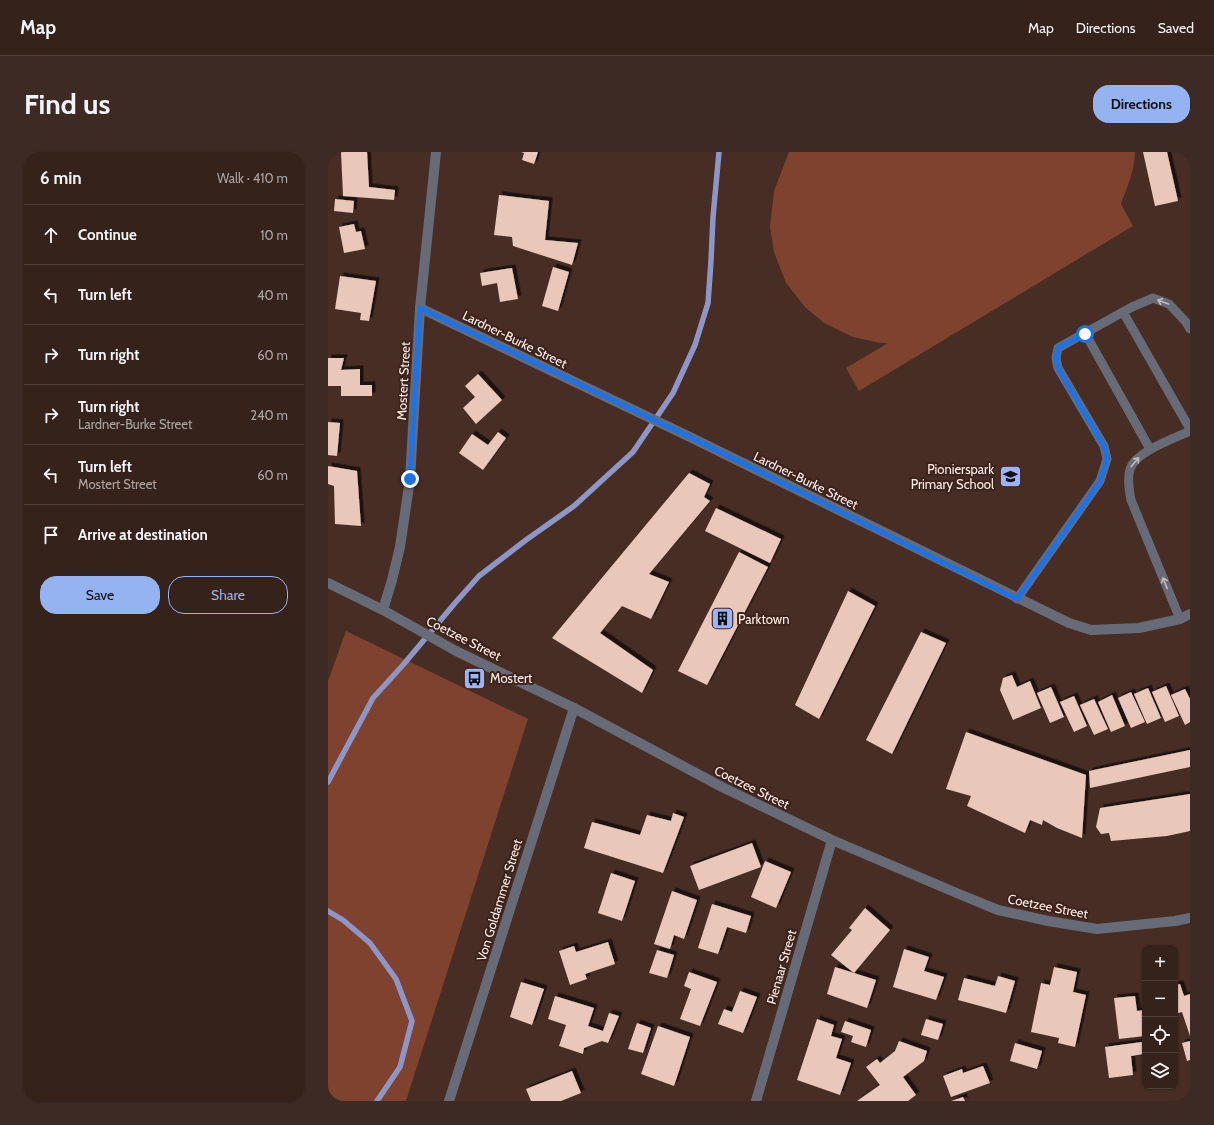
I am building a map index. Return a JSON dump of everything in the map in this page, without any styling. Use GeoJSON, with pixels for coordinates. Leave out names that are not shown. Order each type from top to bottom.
{"type":"FeatureCollection","features":[{"type":"Feature","properties":{"kind":"street","name":"Mostert Street"},"geometry":{"type":"LineString","coordinates":[[383,610],[400,547],[410,479],[420,308],[436,152]]}},
{"type":"Feature","properties":{"kind":"street","name":"Lardner-Burke Street"},"geometry":{"type":"LineString","coordinates":[[420,308],[576,384],[690,437],[1017,599],[1069,623],[1091,630],[1139,628],[1180,619],[1190,614]]}},
{"type":"Feature","properties":{"kind":"street","name":"Coetzee Street"},"geometry":{"type":"LineString","coordinates":[[328,583],[383,610],[456,651],[574,708],[698,775],[832,840],[998,910],[1048,921],[1097,929],[1175,921],[1190,918]]}},
{"type":"Feature","properties":{"kind":"street","name":"Von Goldammer Street"},"geometry":{"type":"LineString","coordinates":[[449,1101],[574,708]]}},
{"type":"Feature","properties":{"kind":"street","name":"Pienaar Street"},"geometry":{"type":"LineString","coordinates":[[756,1101],[832,840]]}},
{"type":"Feature","properties":{"kind":"lane"},"geometry":{"type":"LineString","coordinates":[[1017,599],[1100,482],[1107,459],[1104,446],[1058,368],[1056,358],[1058,348],[1132,307],[1153,298],[1169,304],[1186,322],[1190,329]]}},
{"type":"Feature","properties":{"kind":"lane"},"geometry":{"type":"LineString","coordinates":[[1123,312],[1190,430],[1142,454],[1130,468],[1128,485],[1131,500],[1180,619]]}},
{"type":"Feature","properties":{"kind":"lane"},"geometry":{"type":"LineString","coordinates":[[1085,334],[1150,449]]}},
{"type":"Feature","properties":{"kind":"shaded area"},"geometry":{"type":"Polygon","coordinates":[[[789,152],[1135,152],[1132,172],[1121,204],[1133,226],[859,391],[846,368],[888,343],[880,343],[853,337],[824,323],[805,307],[786,283],[774,252],[770,227],[774,191],[789,152]]]}},
{"type":"Feature","properties":{"kind":"shaded area"},"geometry":{"type":"Polygon","coordinates":[[[346,631],[528,719],[406,1101],[328,1101],[328,681],[346,631]]]}},
{"type":"Feature","properties":{"kind":"building"},"geometry":{"type":"Polygon","coordinates":[[[341,152],[367,152],[369,187],[395,190],[394,200],[343,196],[341,152]]]}},
{"type":"Feature","properties":{"kind":"building"},"geometry":{"type":"Polygon","coordinates":[[[521,152],[538,152],[534,164],[522,160],[524,153],[521,152]]]}},
{"type":"Feature","properties":{"kind":"building"},"geometry":{"type":"Polygon","coordinates":[[[1143,152],[1167,152],[1178,201],[1155,206],[1143,152]]]}},
{"type":"Feature","properties":{"kind":"building"},"geometry":{"type":"Polygon","coordinates":[[[499,195],[549,201],[545,240],[578,243],[572,265],[513,246],[512,237],[494,235],[499,195]]]}},
{"type":"Feature","properties":{"kind":"building"},"geometry":{"type":"Polygon","coordinates":[[[335,199],[354,201],[353,213],[334,211],[335,199]]]}},
{"type":"Feature","properties":{"kind":"building"},"geometry":{"type":"Polygon","coordinates":[[[354,224],[356,232],[361,231],[365,249],[344,253],[339,227],[354,224]]]}},
{"type":"Feature","properties":{"kind":"building"},"geometry":{"type":"Polygon","coordinates":[[[553,267],[569,272],[558,311],[542,306],[553,267]]]}},
{"type":"Feature","properties":{"kind":"building"},"geometry":{"type":"Polygon","coordinates":[[[512,268],[518,299],[500,302],[497,283],[482,286],[480,273],[512,268]]]}},
{"type":"Feature","properties":{"kind":"building"},"geometry":{"type":"Polygon","coordinates":[[[340,276],[376,281],[369,321],[360,320],[361,313],[335,309],[340,276]]]}},
{"type":"Feature","properties":{"kind":"building"},"geometry":{"type":"Polygon","coordinates":[[[328,358],[344,358],[341,370],[360,369],[360,385],[372,385],[372,396],[341,396],[341,386],[328,386],[328,358]]]}},
{"type":"Feature","properties":{"kind":"building"},"geometry":{"type":"Polygon","coordinates":[[[478,374],[502,400],[476,424],[463,408],[475,397],[465,386],[478,374]]]}},
{"type":"Feature","properties":{"kind":"building"},"geometry":{"type":"Polygon","coordinates":[[[328,422],[340,423],[337,456],[328,455],[328,422]]]}},
{"type":"Feature","properties":{"kind":"building"},"geometry":{"type":"Polygon","coordinates":[[[498,432],[506,438],[483,470],[459,453],[472,434],[488,445],[498,432]]]}},
{"type":"Feature","properties":{"kind":"building"},"geometry":{"type":"Polygon","coordinates":[[[328,466],[357,471],[361,526],[335,524],[334,486],[328,484],[328,466]]]}},
{"type":"Feature","properties":{"kind":"building"},"geometry":{"type":"Polygon","coordinates":[[[689,473],[710,484],[704,497],[710,501],[649,574],[669,582],[651,619],[622,606],[600,633],[653,670],[642,693],[552,638],[689,473]]]}},
{"type":"Feature","properties":{"kind":"building"},"geometry":{"type":"Polygon","coordinates":[[[716,508],[781,539],[770,563],[705,531],[716,508]]]}},
{"type":"Feature","properties":{"kind":"building","name":"Parktown"},"geometry":{"type":"Polygon","coordinates":[[[739,552],[768,567],[707,685],[678,671],[739,552]]]}},
{"type":"Feature","properties":{"kind":"building"},"geometry":{"type":"Polygon","coordinates":[[[848,591],[875,606],[819,719],[795,705],[848,591]]]}},
{"type":"Feature","properties":{"kind":"building"},"geometry":{"type":"Polygon","coordinates":[[[921,632],[946,643],[892,754],[866,740],[921,632]]]}},
{"type":"Feature","properties":{"kind":"building"},"geometry":{"type":"Polygon","coordinates":[[[1012,675],[1017,687],[1030,681],[1041,708],[1013,720],[1000,690],[1003,678],[1012,675]]]}},
{"type":"Feature","properties":{"kind":"building"},"geometry":{"type":"Polygon","coordinates":[[[1166,686],[1179,716],[1165,722],[1152,692],[1166,686]]]}},
{"type":"Feature","properties":{"kind":"building"},"geometry":{"type":"Polygon","coordinates":[[[1051,687],[1064,717],[1050,723],[1037,693],[1051,687]]]}},
{"type":"Feature","properties":{"kind":"building"},"geometry":{"type":"Polygon","coordinates":[[[1148,688],[1161,718],[1147,724],[1134,694],[1148,688]]]}},
{"type":"Feature","properties":{"kind":"building"},"geometry":{"type":"Polygon","coordinates":[[[1185,689],[1190,699],[1190,722],[1185,725],[1171,695],[1185,689]]]}},
{"type":"Feature","properties":{"kind":"building"},"geometry":{"type":"Polygon","coordinates":[[[1131,692],[1145,722],[1131,728],[1118,698],[1131,692]]]}},
{"type":"Feature","properties":{"kind":"building"},"geometry":{"type":"Polygon","coordinates":[[[1112,695],[1125,726],[1111,732],[1098,702],[1112,695]]]}},
{"type":"Feature","properties":{"kind":"building"},"geometry":{"type":"Polygon","coordinates":[[[1074,696],[1087,726],[1074,732],[1060,702],[1074,696]]]}},
{"type":"Feature","properties":{"kind":"building"},"geometry":{"type":"Polygon","coordinates":[[[1094,699],[1108,729],[1094,735],[1080,705],[1094,699]]]}},
{"type":"Feature","properties":{"kind":"building"},"geometry":{"type":"Polygon","coordinates":[[[966,732],[1086,775],[1082,838],[1057,828],[1043,820],[1042,825],[1030,820],[1025,833],[967,806],[971,796],[946,789],[966,732]]]}},
{"type":"Feature","properties":{"kind":"building"},"geometry":{"type":"Polygon","coordinates":[[[1190,750],[1190,767],[1090,788],[1089,771],[1190,750]]]}},
{"type":"Feature","properties":{"kind":"building"},"geometry":{"type":"Polygon","coordinates":[[[1190,794],[1190,831],[1167,836],[1111,841],[1109,833],[1101,834],[1096,827],[1100,808],[1190,794]]]}},
{"type":"Feature","properties":{"kind":"building"},"geometry":{"type":"Polygon","coordinates":[[[673,813],[684,817],[663,873],[584,848],[592,822],[640,835],[647,815],[671,821],[673,813]]]}},
{"type":"Feature","properties":{"kind":"building"},"geometry":{"type":"Polygon","coordinates":[[[752,843],[761,867],[699,890],[690,866],[752,843]]]}},
{"type":"Feature","properties":{"kind":"building"},"geometry":{"type":"Polygon","coordinates":[[[765,861],[791,872],[776,908],[751,897],[765,861]]]}},
{"type":"Feature","properties":{"kind":"building"},"geometry":{"type":"Polygon","coordinates":[[[611,873],[635,881],[622,921],[598,913],[611,873]]]}},
{"type":"Feature","properties":{"kind":"building"},"geometry":{"type":"Polygon","coordinates":[[[672,891],[697,900],[684,939],[674,935],[670,949],[654,944],[672,891]]]}},
{"type":"Feature","properties":{"kind":"building"},"geometry":{"type":"Polygon","coordinates":[[[712,904],[751,916],[746,933],[727,927],[718,954],[698,948],[712,904]]]}},
{"type":"Feature","properties":{"kind":"building"},"geometry":{"type":"Polygon","coordinates":[[[865,908],[890,930],[854,973],[831,955],[852,930],[849,928],[865,908]]]}},
{"type":"Feature","properties":{"kind":"building"},"geometry":{"type":"Polygon","coordinates":[[[608,942],[615,964],[585,974],[587,979],[570,985],[559,951],[574,946],[576,952],[608,942]]]}},
{"type":"Feature","properties":{"kind":"building"},"geometry":{"type":"Polygon","coordinates":[[[904,949],[929,957],[924,971],[944,977],[936,1000],[893,987],[904,949]]]}},
{"type":"Feature","properties":{"kind":"building"},"geometry":{"type":"Polygon","coordinates":[[[657,950],[674,955],[667,978],[649,973],[657,950]]]}},
{"type":"Feature","properties":{"kind":"building"},"geometry":{"type":"Polygon","coordinates":[[[835,967],[876,980],[867,1008],[827,994],[835,967]]]}},
{"type":"Feature","properties":{"kind":"building"},"geometry":{"type":"Polygon","coordinates":[[[1054,967],[1077,972],[1073,992],[1086,995],[1075,1047],[1058,1043],[1059,1038],[1031,1032],[1041,983],[1050,985],[1054,967]]]}},
{"type":"Feature","properties":{"kind":"building"},"geometry":{"type":"Polygon","coordinates":[[[689,972],[717,982],[700,1026],[680,1019],[691,989],[684,986],[689,972]]]}},
{"type":"Feature","properties":{"kind":"building"},"geometry":{"type":"Polygon","coordinates":[[[998,976],[1015,981],[1006,1013],[958,1000],[964,978],[995,986],[998,976]]]}},
{"type":"Feature","properties":{"kind":"building"},"geometry":{"type":"Polygon","coordinates":[[[521,982],[544,989],[532,1025],[510,1017],[521,982]]]}},
{"type":"Feature","properties":{"kind":"building"},"geometry":{"type":"Polygon","coordinates":[[[1178,984],[1180,984],[1184,996],[1190,994],[1190,1036],[1182,1012],[1178,1013],[1178,984]]]}},
{"type":"Feature","properties":{"kind":"building"},"geometry":{"type":"Polygon","coordinates":[[[740,991],[757,997],[743,1033],[718,1024],[724,1009],[732,1012],[740,991]]]}},
{"type":"Feature","properties":{"kind":"building"},"geometry":{"type":"Polygon","coordinates":[[[555,996],[594,1008],[588,1026],[603,1031],[609,1013],[619,1016],[608,1043],[602,1041],[584,1048],[583,1054],[559,1046],[566,1025],[548,1019],[555,996]]]}},
{"type":"Feature","properties":{"kind":"building"},"geometry":{"type":"Polygon","coordinates":[[[1135,996],[1137,1011],[1142,1010],[1142,1036],[1119,1039],[1114,998],[1135,996]]]}},
{"type":"Feature","properties":{"kind":"building"},"geometry":{"type":"Polygon","coordinates":[[[817,1019],[834,1025],[831,1036],[842,1039],[836,1058],[851,1063],[840,1095],[797,1080],[817,1019]]]}},
{"type":"Feature","properties":{"kind":"building"},"geometry":{"type":"Polygon","coordinates":[[[926,1019],[943,1024],[938,1040],[921,1035],[926,1019]]]}},
{"type":"Feature","properties":{"kind":"building"},"geometry":{"type":"Polygon","coordinates":[[[845,1021],[871,1030],[866,1047],[851,1042],[853,1036],[841,1032],[845,1021]]]}},
{"type":"Feature","properties":{"kind":"building"},"geometry":{"type":"Polygon","coordinates":[[[637,1023],[651,1028],[643,1053],[628,1049],[637,1023]]]}},
{"type":"Feature","properties":{"kind":"building"},"geometry":{"type":"Polygon","coordinates":[[[658,1026],[690,1037],[674,1086],[641,1074],[658,1026]]]}},
{"type":"Feature","properties":{"kind":"building"},"geometry":{"type":"Polygon","coordinates":[[[899,1041],[927,1051],[924,1061],[903,1077],[916,1095],[908,1101],[857,1101],[880,1085],[866,1067],[877,1059],[880,1063],[895,1051],[899,1041]]]}},
{"type":"Feature","properties":{"kind":"building"},"geometry":{"type":"Polygon","coordinates":[[[1190,1041],[1190,1060],[1187,1061],[1182,1043],[1190,1041]]]}},
{"type":"Feature","properties":{"kind":"building"},"geometry":{"type":"Polygon","coordinates":[[[1142,1042],[1142,1054],[1131,1056],[1133,1075],[1109,1078],[1105,1047],[1142,1042]]]}},
{"type":"Feature","properties":{"kind":"building"},"geometry":{"type":"Polygon","coordinates":[[[1015,1043],[1042,1051],[1037,1069],[1010,1061],[1015,1043]]]}},
{"type":"Feature","properties":{"kind":"building"},"geometry":{"type":"Polygon","coordinates":[[[983,1066],[990,1083],[951,1097],[943,1076],[962,1069],[963,1073],[983,1066]]]}},
{"type":"Feature","properties":{"kind":"building"},"geometry":{"type":"Polygon","coordinates":[[[572,1071],[581,1093],[561,1101],[531,1101],[526,1089],[572,1071]]]}},
{"type":"Feature","properties":{"kind":"building"},"geometry":{"type":"Polygon","coordinates":[[[963,1097],[965,1101],[951,1101],[963,1097]]]}},
{"type":"Feature","properties":{"kind":"waterway"},"geometry":{"type":"LineString","coordinates":[[328,782],[373,698],[455,603],[479,576],[574,506],[633,452],[673,393],[695,345],[708,303],[713,217],[719,152]]}},
{"type":"Feature","properties":{"kind":"waterway"},"geometry":{"type":"LineString","coordinates":[[328,911],[343,920],[370,943],[396,979],[412,1021],[400,1067],[377,1101]]}},
{"type":"Feature","properties":{"kind":"place","name":"Pionierspark Primary School"},"geometry":{"type":"Point","coordinates":[1010,476]}},
{"type":"Feature","properties":{"kind":"place","name":"Parktown"},"geometry":{"type":"Point","coordinates":[723,619]}},
{"type":"Feature","properties":{"kind":"place","name":"Mostert"},"geometry":{"type":"Point","coordinates":[474,678]}},
{"type":"Feature","properties":{"kind":"route"},"geometry":{"type":"LineString","coordinates":[[410,479],[420,308],[576,384],[690,437],[1017,599],[1100,482],[1107,459],[1104,446],[1058,368],[1056,358],[1058,348],[1085,334]]}}]}
